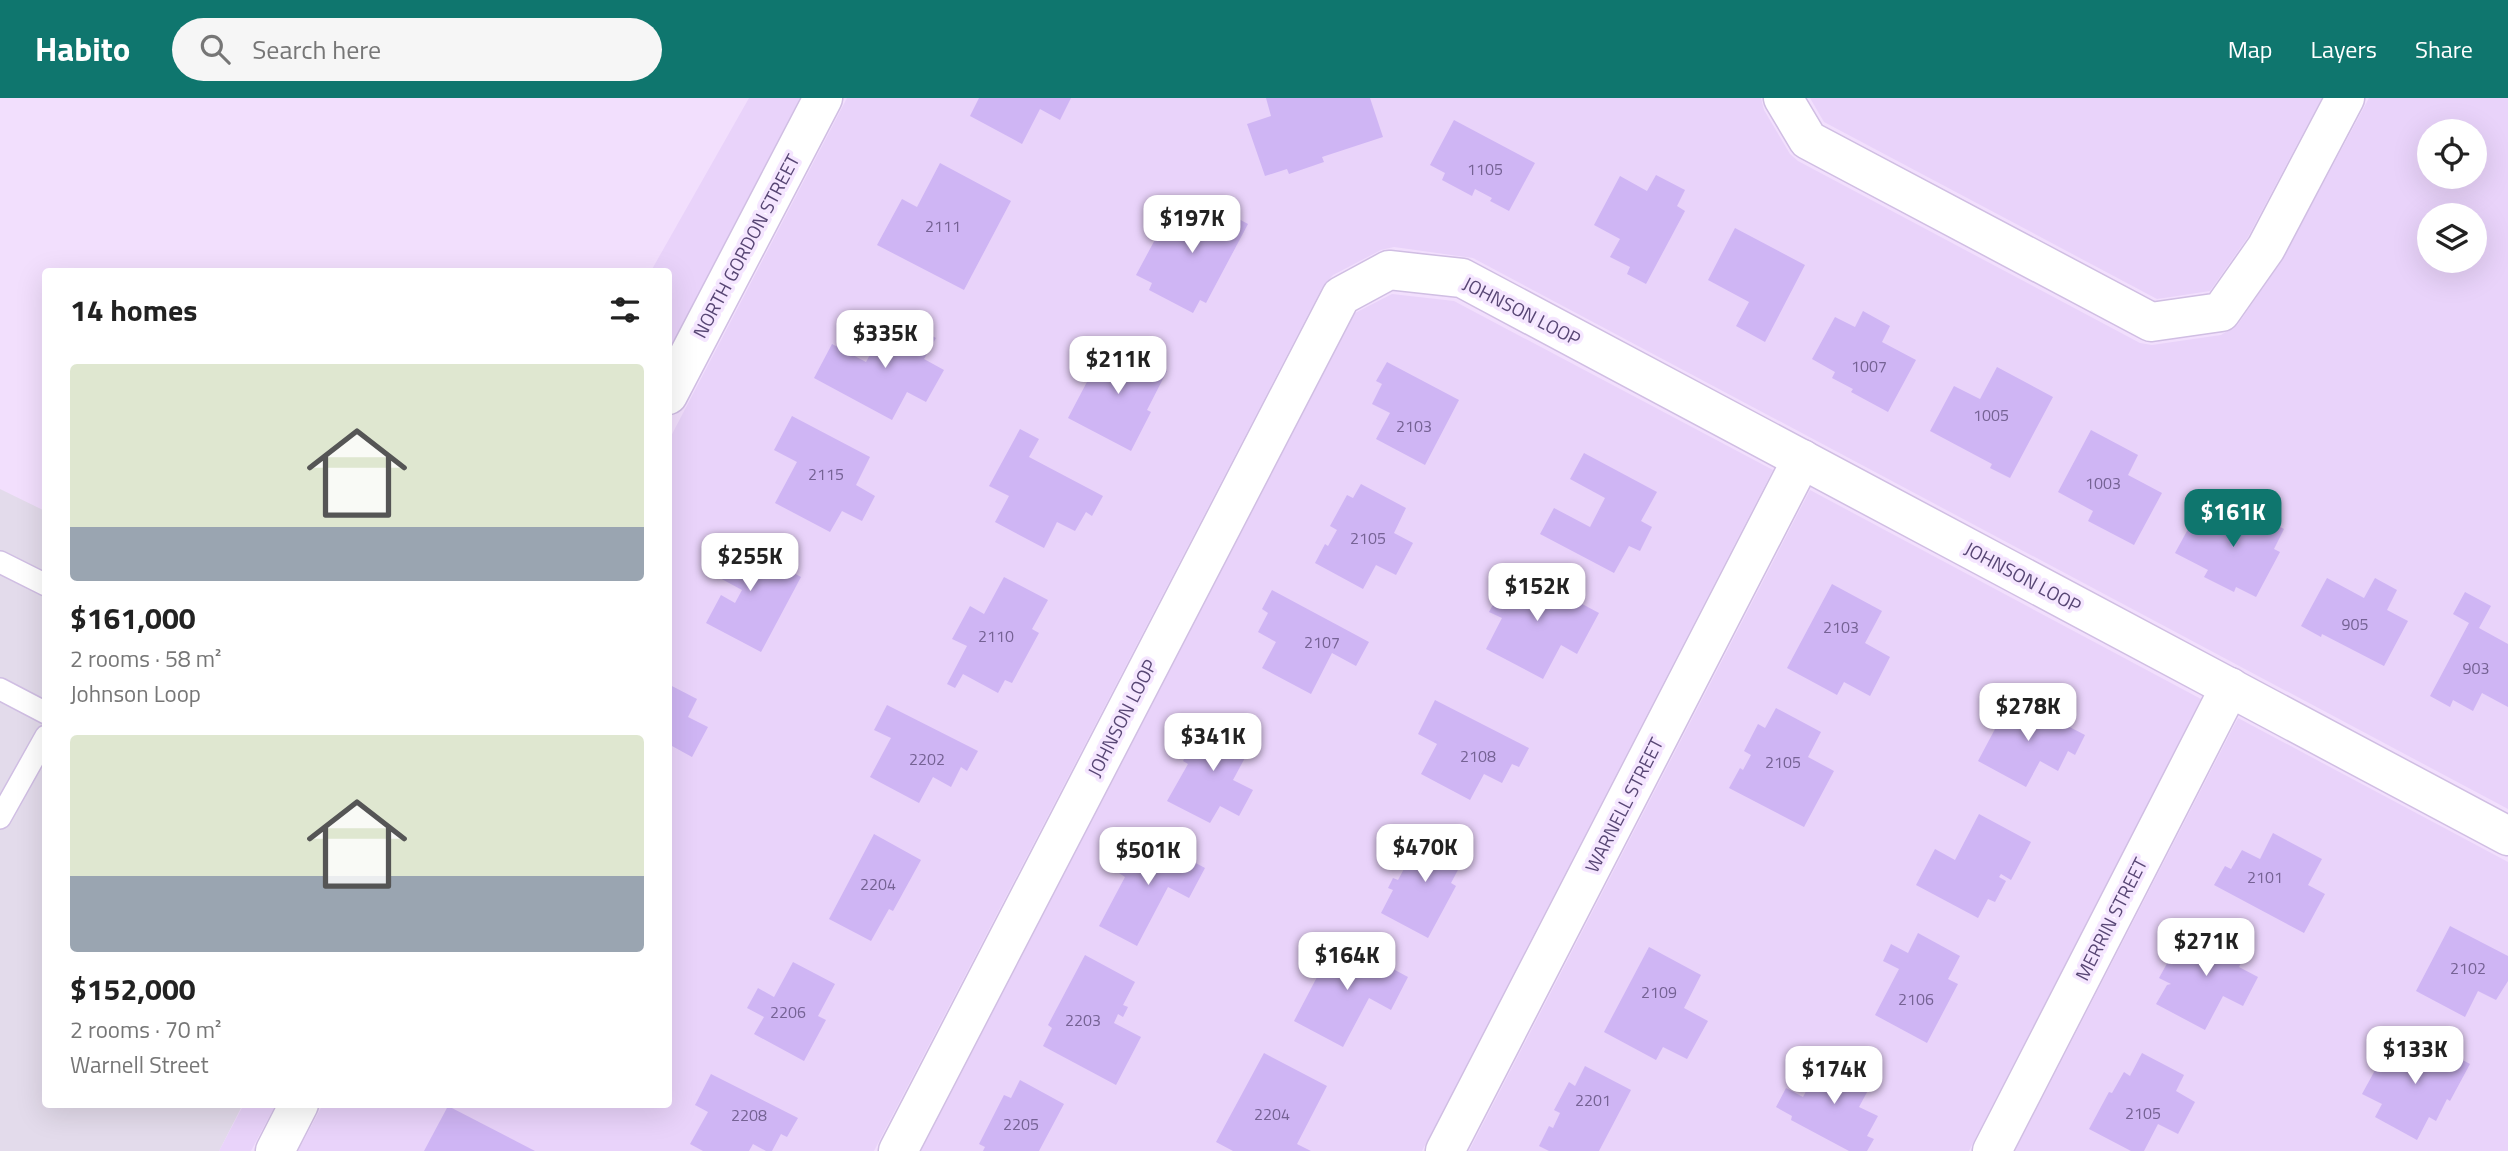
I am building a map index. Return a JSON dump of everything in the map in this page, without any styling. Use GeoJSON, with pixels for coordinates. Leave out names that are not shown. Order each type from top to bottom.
{"type":"FeatureCollection","features":[{"type":"Feature","properties":{"kind":"street","name":"NORTH GORDON STREET"},"geometry":{"type":"LineString","coordinates":[[672,387],[823,98]]}},
{"type":"Feature","properties":{"kind":"street"},"geometry":{"type":"LineString","coordinates":[[1783,98],[1808,140],[2151,323],[2221,312],[2266,248],[2345,98]]}},
{"type":"Feature","properties":{"kind":"street","name":"JOHNSON LOOP"},"geometry":{"type":"LineString","coordinates":[[898,1151],[1341,296],[1390,270],[1462,278],[2508,836]]}},
{"type":"Feature","properties":{"kind":"street","name":"WARNELL STREET"},"geometry":{"type":"LineString","coordinates":[[1445,1151],[1802,459]]}},
{"type":"Feature","properties":{"kind":"street","name":"MERRIN STREET"},"geometry":{"type":"LineString","coordinates":[[1992,1151],[2230,687]]}},
{"type":"Feature","properties":{"kind":"street"},"geometry":{"type":"LineString","coordinates":[[275,1151],[297,1108]]}},
{"type":"Feature","properties":{"kind":"lane"},"geometry":{"type":"LineString","coordinates":[[0,562],[42,582]]}},
{"type":"Feature","properties":{"kind":"lane"},"geometry":{"type":"LineString","coordinates":[[0,689],[42,711]]}},
{"type":"Feature","properties":{"kind":"lane"},"geometry":{"type":"LineString","coordinates":[[0,818],[42,743]]}},
{"type":"Feature","properties":{"kind":"shaded area"},"geometry":{"type":"Polygon","coordinates":[[[749,98],[800,98],[672,344],[672,268],[653,268],[749,98]]]}},
{"type":"Feature","properties":{"kind":"shaded area"},"geometry":{"type":"Polygon","coordinates":[[[847,98],[1761,98],[1764,110],[1790,154],[1798,161],[2140,343],[2152,345],[2221,335],[2238,324],[2282,260],[2369,98],[2508,98],[2508,809],[1473,258],[1394,247],[1381,250],[1333,275],[1323,286],[874,1151],[298,1151],[321,1108],[672,1108],[672,434],[847,98]]]}},
{"type":"Feature","properties":{"kind":"shaded area"},"geometry":{"type":"Polygon","coordinates":[[[1810,98],[2322,98],[2248,237],[2210,291],[2157,299],[1824,122],[1810,98]]]}},
{"type":"Feature","properties":{"kind":"shaded area"},"geometry":{"type":"Polygon","coordinates":[[[1392,294],[1454,301],[1773,470],[1422,1151],[921,1151],[1355,313],[1392,294]]]}},
{"type":"Feature","properties":{"kind":"shaded area"},"geometry":{"type":"Polygon","coordinates":[[[0,489],[42,510],[42,1108],[241,1108],[219,1151],[0,1151],[0,489]]]}},
{"type":"Feature","properties":{"kind":"shaded area"},"geometry":{"type":"Polygon","coordinates":[[[1810,490],[2201,699],[1969,1151],[1469,1151],[1810,490]]]}},
{"type":"Feature","properties":{"kind":"shaded area"},"geometry":{"type":"Polygon","coordinates":[[[2238,718],[2508,862],[2508,1151],[2015,1151],[2238,718]]]}},
{"type":"Feature","properties":{"kind":"shaded area"},"geometry":{"type":"Polygon","coordinates":[[[242,1108],[274,1108],[251,1151],[219,1151],[242,1108]]]}},
{"type":"Feature","properties":{"kind":"building"},"geometry":{"type":"Polygon","coordinates":[[[979,98],[1071,98],[1060,120],[1040,109],[1022,144],[970,116],[979,98]]]}},
{"type":"Feature","properties":{"kind":"building"},"geometry":{"type":"Polygon","coordinates":[[[1266,98],[1370,98],[1383,137],[1322,157],[1324,162],[1289,174],[1287,169],[1265,176],[1247,124],[1271,116],[1266,98]]]}},
{"type":"Feature","properties":{"kind":"building"},"geometry":{"type":"Polygon","coordinates":[[[1454,120],[1535,163],[1509,211],[1475,189],[1472,196],[1442,180],[1445,173],[1430,165],[1454,120]]]}},
{"type":"Feature","properties":{"kind":"building"},"geometry":{"type":"Polygon","coordinates":[[[940,163],[1011,201],[964,290],[877,245],[902,199],[917,207],[940,163]]]}},
{"type":"Feature","properties":{"kind":"building"},"geometry":{"type":"Polygon","coordinates":[[[1656,175],[1685,190],[1677,206],[1685,211],[1646,284],[1627,274],[1630,267],[1610,257],[1620,239],[1594,225],[1620,176],[1647,191],[1656,175]]]}},
{"type":"Feature","properties":{"kind":"building"},"geometry":{"type":"Polygon","coordinates":[[[1198,197],[1248,224],[1206,303],[1200,300],[1193,313],[1149,290],[1152,283],[1136,275],[1165,221],[1181,229],[1198,197]]]}},
{"type":"Feature","properties":{"kind":"building"},"geometry":{"type":"Polygon","coordinates":[[[1735,228],[1805,265],[1765,342],[1736,326],[1749,302],[1708,280],[1735,228]]]}},
{"type":"Feature","properties":{"kind":"building"},"geometry":{"type":"Polygon","coordinates":[[[1863,311],[1890,326],[1882,342],[1916,360],[1888,412],[1851,392],[1853,389],[1832,378],[1835,372],[1812,359],[1835,317],[1855,327],[1863,311]]]}},
{"type":"Feature","properties":{"kind":"building"},"geometry":{"type":"Polygon","coordinates":[[[892,315],[936,338],[924,359],[944,370],[926,402],[907,392],[892,420],[814,378],[832,344],[866,362],[892,315]]]}},
{"type":"Feature","properties":{"kind":"building"},"geometry":{"type":"Polygon","coordinates":[[[1109,340],[1167,371],[1147,410],[1151,412],[1131,451],[1068,418],[1109,340]]]}},
{"type":"Feature","properties":{"kind":"building"},"geometry":{"type":"Polygon","coordinates":[[[1387,362],[1459,400],[1425,465],[1376,439],[1390,413],[1372,404],[1382,384],[1376,381],[1387,362]]]}},
{"type":"Feature","properties":{"kind":"building"},"geometry":{"type":"Polygon","coordinates":[[[1997,367],[2053,397],[2010,478],[1990,468],[1992,464],[1930,431],[1954,386],[1980,399],[1997,367]]]}},
{"type":"Feature","properties":{"kind":"building"},"geometry":{"type":"Polygon","coordinates":[[[792,416],[870,457],[856,485],[875,496],[862,521],[842,511],[830,532],[775,503],[797,462],[774,450],[792,416]]]}},
{"type":"Feature","properties":{"kind":"building"},"geometry":{"type":"Polygon","coordinates":[[[1020,429],[1039,439],[1029,457],[1103,496],[1092,516],[1086,512],[1075,531],[1057,522],[1044,548],[995,522],[1009,496],[989,486],[1020,429]]]}},
{"type":"Feature","properties":{"kind":"building"},"geometry":{"type":"Polygon","coordinates":[[[2091,430],[2138,455],[2128,475],[2162,493],[2134,545],[2088,521],[2093,511],[2058,492],[2091,430]]]}},
{"type":"Feature","properties":{"kind":"building"},"geometry":{"type":"Polygon","coordinates":[[[1584,453],[1657,492],[1641,521],[1652,527],[1640,551],[1629,546],[1614,573],[1540,534],[1554,508],[1590,527],[1605,498],[1570,479],[1584,453]]]}},
{"type":"Feature","properties":{"kind":"building"},"geometry":{"type":"Polygon","coordinates":[[[1361,484],[1406,508],[1394,533],[1413,543],[1396,575],[1376,565],[1363,589],[1315,563],[1325,544],[1328,546],[1337,530],[1330,526],[1347,495],[1353,498],[1361,484]]]}},
{"type":"Feature","properties":{"kind":"building"},"geometry":{"type":"Polygon","coordinates":[[[2238,505],[2284,529],[2274,549],[2280,552],[2256,597],[2236,587],[2234,592],[2204,577],[2208,570],[2175,553],[2199,509],[2228,524],[2238,505]]]}},
{"type":"Feature","properties":{"kind":"building"},"geometry":{"type":"Polygon","coordinates":[[[723,535],[801,577],[761,652],[706,623],[721,595],[735,603],[742,590],[705,570],[723,535]]]}},
{"type":"Feature","properties":{"kind":"building"},"geometry":{"type":"Polygon","coordinates":[[[1513,567],[1599,613],[1577,654],[1561,645],[1543,679],[1486,649],[1502,618],[1489,612],[1513,567]]]}},
{"type":"Feature","properties":{"kind":"building"},"geometry":{"type":"Polygon","coordinates":[[[1004,577],[1048,600],[1032,629],[1039,633],[1012,683],[1005,680],[998,693],[963,674],[955,688],[947,684],[967,646],[952,639],[970,606],[984,614],[1004,577]]]}},
{"type":"Feature","properties":{"kind":"building"},"geometry":{"type":"Polygon","coordinates":[[[2327,578],[2364,598],[2375,578],[2397,590],[2387,610],[2408,621],[2384,666],[2301,626],[2327,578]]]}},
{"type":"Feature","properties":{"kind":"building"},"geometry":{"type":"Polygon","coordinates":[[[1832,584],[1882,611],[1865,643],[1890,657],[1870,696],[1844,682],[1837,695],[1787,668],[1832,584]]]}},
{"type":"Feature","properties":{"kind":"building"},"geometry":{"type":"Polygon","coordinates":[[[1272,590],[1369,642],[1356,666],[1332,653],[1311,694],[1262,668],[1276,642],[1258,632],[1268,613],[1262,609],[1272,590]]]}},
{"type":"Feature","properties":{"kind":"building"},"geometry":{"type":"Polygon","coordinates":[[[2465,592],[2491,606],[2479,628],[2508,644],[2508,707],[2482,693],[2473,711],[2453,700],[2450,707],[2430,696],[2469,623],[2453,614],[2465,592]]]}},
{"type":"Feature","properties":{"kind":"building"},"geometry":{"type":"Polygon","coordinates":[[[672,686],[697,699],[688,717],[708,727],[692,757],[672,746],[672,686]]]}},
{"type":"Feature","properties":{"kind":"building"},"geometry":{"type":"Polygon","coordinates":[[[2012,697],[2085,735],[2075,755],[2068,751],[2058,771],[2040,761],[2026,787],[1978,761],[2012,697]]]}},
{"type":"Feature","properties":{"kind":"building"},"geometry":{"type":"Polygon","coordinates":[[[1435,700],[1529,748],[1519,767],[1512,764],[1502,783],[1484,774],[1470,800],[1421,774],[1437,744],[1418,734],[1435,700]]]}},
{"type":"Feature","properties":{"kind":"building"},"geometry":{"type":"Polygon","coordinates":[[[887,705],[978,751],[967,771],[961,767],[951,787],[933,777],[919,803],[870,777],[891,738],[874,730],[887,705]]]}},
{"type":"Feature","properties":{"kind":"building"},"geometry":{"type":"Polygon","coordinates":[[[1776,708],[1821,732],[1808,757],[1834,771],[1804,827],[1729,788],[1751,755],[1744,751],[1758,724],[1765,728],[1776,708]]]}},
{"type":"Feature","properties":{"kind":"building"},"geometry":{"type":"Polygon","coordinates":[[[1207,716],[1254,741],[1233,780],[1253,790],[1239,816],[1220,806],[1210,823],[1167,801],[1188,764],[1183,761],[1207,716]]]}},
{"type":"Feature","properties":{"kind":"building"},"geometry":{"type":"Polygon","coordinates":[[[1979,814],[2031,842],[2011,880],[2001,874],[1999,877],[2006,881],[1995,902],[1988,899],[1978,918],[1916,885],[1935,849],[1955,860],[1979,814]]]}},
{"type":"Feature","properties":{"kind":"building"},"geometry":{"type":"Polygon","coordinates":[[[1426,828],[1468,851],[1451,883],[1456,886],[1428,938],[1381,913],[1393,890],[1388,888],[1393,878],[1398,880],[1426,828]]]}},
{"type":"Feature","properties":{"kind":"building"},"geometry":{"type":"Polygon","coordinates":[[[1140,833],[1205,868],[1189,898],[1168,887],[1137,946],[1099,926],[1125,877],[1119,873],[1140,833]]]}},
{"type":"Feature","properties":{"kind":"building"},"geometry":{"type":"Polygon","coordinates":[[[2273,833],[2322,859],[2308,885],[2325,894],[2304,933],[2214,885],[2225,866],[2231,869],[2242,850],[2260,859],[2273,833]]]}},
{"type":"Feature","properties":{"kind":"building"},"geometry":{"type":"Polygon","coordinates":[[[874,834],[921,860],[893,911],[889,909],[871,941],[829,919],[874,834]]]}},
{"type":"Feature","properties":{"kind":"building"},"geometry":{"type":"Polygon","coordinates":[[[2202,925],[2248,949],[2239,967],[2258,977],[2243,1006],[2223,996],[2205,1030],[2156,1004],[2167,985],[2171,984],[2159,978],[2170,958],[2182,964],[2202,925]]]}},
{"type":"Feature","properties":{"kind":"building"},"geometry":{"type":"Polygon","coordinates":[[[2450,926],[2508,956],[2508,981],[2496,1000],[2478,991],[2465,1017],[2416,991],[2450,926]]]}},
{"type":"Feature","properties":{"kind":"building"},"geometry":{"type":"Polygon","coordinates":[[[1918,933],[1960,956],[1948,979],[1958,984],[1927,1043],[1875,1015],[1899,969],[1883,961],[1891,944],[1908,953],[1918,933]]]}},
{"type":"Feature","properties":{"kind":"building"},"geometry":{"type":"Polygon","coordinates":[[[1337,939],[1408,977],[1391,1010],[1369,998],[1343,1047],[1294,1021],[1337,939]]]}},
{"type":"Feature","properties":{"kind":"building"},"geometry":{"type":"Polygon","coordinates":[[[1649,947],[1701,975],[1684,1008],[1708,1021],[1687,1059],[1663,1047],[1656,1060],[1604,1032],[1649,947]]]}},
{"type":"Feature","properties":{"kind":"building"},"geometry":{"type":"Polygon","coordinates":[[[1085,955],[1135,982],[1123,1005],[1128,1007],[1123,1017],[1118,1014],[1114,1023],[1141,1037],[1116,1085],[1043,1046],[1052,1028],[1048,1025],[1085,955]]]}},
{"type":"Feature","properties":{"kind":"building"},"geometry":{"type":"Polygon","coordinates":[[[793,962],[835,984],[818,1016],[826,1020],[804,1061],[754,1034],[764,1017],[747,1008],[758,988],[774,997],[793,962]]]}},
{"type":"Feature","properties":{"kind":"building"},"geometry":{"type":"Polygon","coordinates":[[[2418,1036],[2470,1064],[2450,1101],[2447,1099],[2436,1121],[2429,1117],[2417,1140],[2375,1117],[2382,1104],[2362,1094],[2385,1052],[2404,1062],[2418,1036]]]}},
{"type":"Feature","properties":{"kind":"building"},"geometry":{"type":"Polygon","coordinates":[[[1264,1053],[1327,1086],[1297,1144],[1311,1151],[1233,1151],[1216,1142],[1264,1053]]]}},
{"type":"Feature","properties":{"kind":"building"},"geometry":{"type":"Polygon","coordinates":[[[2142,1053],[2184,1075],[2176,1091],[2195,1102],[2178,1134],[2158,1124],[2144,1151],[2131,1151],[2089,1129],[2109,1092],[2112,1093],[2124,1072],[2130,1076],[2142,1053]]]}},
{"type":"Feature","properties":{"kind":"building"},"geometry":{"type":"Polygon","coordinates":[[[1825,1055],[1873,1081],[1859,1107],[1878,1116],[1867,1136],[1874,1139],[1867,1151],[1849,1151],[1791,1120],[1792,1116],[1776,1107],[1786,1088],[1803,1097],[1825,1055]]]}},
{"type":"Feature","properties":{"kind":"building"},"geometry":{"type":"Polygon","coordinates":[[[1585,1066],[1631,1090],[1599,1151],[1549,1151],[1539,1146],[1549,1126],[1553,1128],[1560,1113],[1554,1110],[1569,1082],[1575,1086],[1585,1066]]]}},
{"type":"Feature","properties":{"kind":"building"},"geometry":{"type":"Polygon","coordinates":[[[711,1074],[798,1118],[787,1137],[781,1134],[772,1151],[753,1144],[749,1151],[703,1151],[690,1144],[708,1112],[695,1105],[711,1074]]]}},
{"type":"Feature","properties":{"kind":"building"},"geometry":{"type":"Polygon","coordinates":[[[1020,1080],[1064,1104],[1039,1151],[983,1151],[985,1147],[979,1144],[1004,1095],[1011,1098],[1020,1080]]]}},
{"type":"Feature","properties":{"kind":"building"},"geometry":{"type":"Polygon","coordinates":[[[447,1108],[452,1108],[535,1151],[424,1151],[447,1108]]]}}]}
